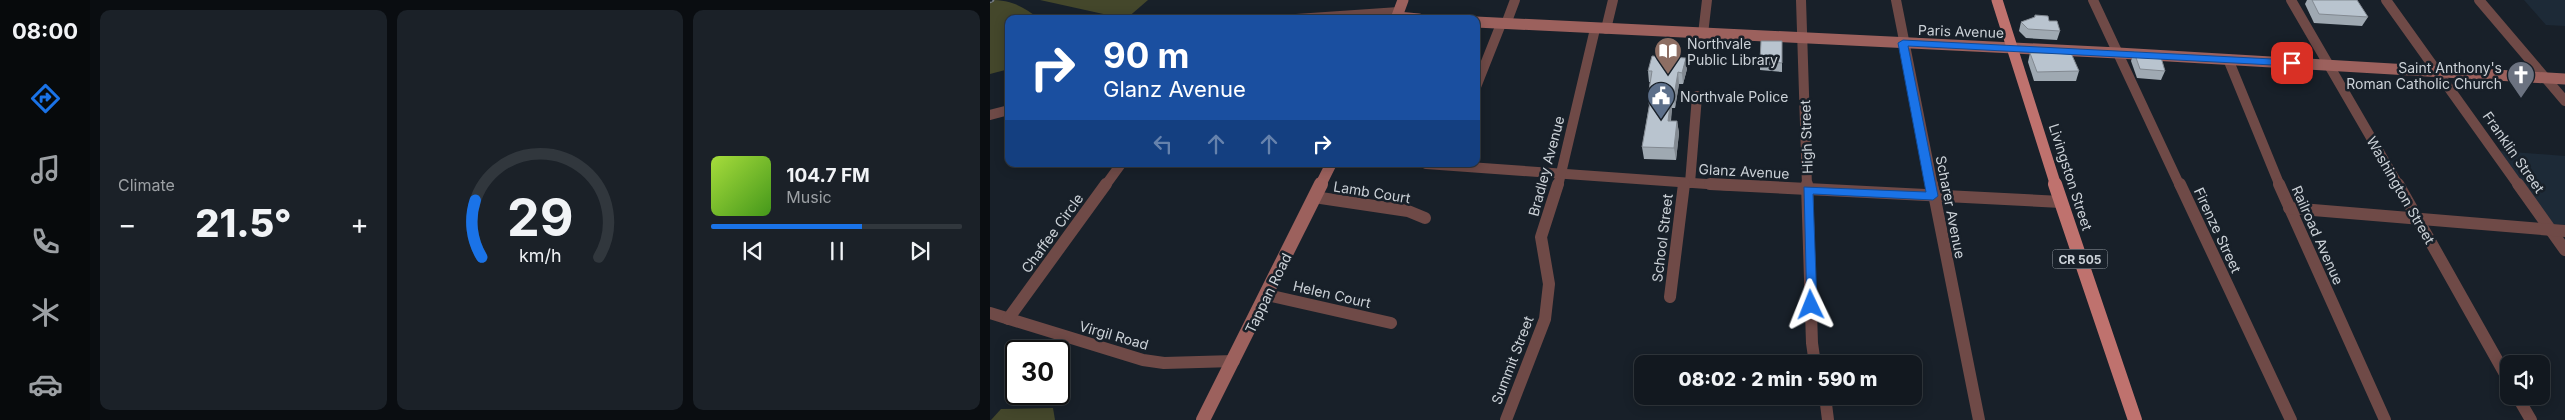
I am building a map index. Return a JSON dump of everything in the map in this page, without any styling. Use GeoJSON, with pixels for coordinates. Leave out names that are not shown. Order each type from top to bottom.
{"type":"FeatureCollection","features":[{"type":"Feature","properties":{"kind":"main road","name":"Livingston Street"},"geometry":{"type":"LineString","coordinates":[[1997,0],[2061,202],[2135,420]]}},
{"type":"Feature","properties":{"kind":"street"},"geometry":{"type":"LineString","coordinates":[[1397,15],[1403,0]]}},
{"type":"Feature","properties":{"kind":"street"},"geometry":{"type":"LineString","coordinates":[[1480,78],[1515,0]]}},
{"type":"Feature","properties":{"kind":"street","name":"Bradley Avenue"},"geometry":{"type":"LineString","coordinates":[[1546,312],[1549,284],[1541,238],[1561,175],[1601,29],[1613,0]]}},
{"type":"Feature","properties":{"kind":"street"},"geometry":{"type":"LineString","coordinates":[[1703,34],[1707,0]]}},
{"type":"Feature","properties":{"kind":"street","name":"High Street"},"geometry":{"type":"LineString","coordinates":[[1802,0],[1815,355]]}},
{"type":"Feature","properties":{"kind":"street","name":"Scharer Avenue"},"geometry":{"type":"LineString","coordinates":[[1896,0],[1933,196],[1979,420]]}},
{"type":"Feature","properties":{"kind":"street","name":"Firenze Street"},"geometry":{"type":"LineString","coordinates":[[2093,0],[2291,420]]}},
{"type":"Feature","properties":{"kind":"street","name":"Washington Street"},"geometry":{"type":"LineString","coordinates":[[2291,0],[2419,220],[2500,365]]}},
{"type":"Feature","properties":{"kind":"street","name":"Franklin Street"},"geometry":{"type":"LineString","coordinates":[[2386,0],[2565,250]]}},
{"type":"Feature","properties":{"kind":"street"},"geometry":{"type":"LineString","coordinates":[[2479,0],[2565,101]]}},
{"type":"Feature","properties":{"kind":"street","name":"Paris Avenue"},"geometry":{"type":"LineString","coordinates":[[1480,22],[2118,53],[2565,80]]}},
{"type":"Feature","properties":{"kind":"street","name":"Railroad Avenue"},"geometry":{"type":"LineString","coordinates":[[2228,59],[2289,208],[2385,420]]}},
{"type":"Feature","properties":{"kind":"street","name":"School Street"},"geometry":{"type":"LineString","coordinates":[[1670,297],[1687,183],[1697,96]]}},
{"type":"Feature","properties":{"kind":"street"},"geometry":{"type":"LineString","coordinates":[[990,115],[1005,111]]}},
{"type":"Feature","properties":{"kind":"street","name":"Chaffee Circle"},"geometry":{"type":"LineString","coordinates":[[1008,319],[1119,167]]}},
{"type":"Feature","properties":{"kind":"street","name":"Tappan Road"},"geometry":{"type":"LineString","coordinates":[[1203,420],[1234,362],[1329,167]]}},
{"type":"Feature","properties":{"kind":"street","name":"Glanz Avenue"},"geometry":{"type":"LineString","coordinates":[[1468,167],[1687,183],[2061,202]]}},
{"type":"Feature","properties":{"kind":"street","name":"Lamb Court"},"geometry":{"type":"LineString","coordinates":[[1314,197],[1408,211],[1425,218]]}},
{"type":"Feature","properties":{"kind":"street"},"geometry":{"type":"LineString","coordinates":[[2289,208],[2565,231]]}},
{"type":"Feature","properties":{"kind":"street","name":"Helen Court"},"geometry":{"type":"LineString","coordinates":[[1267,295],[1361,314],[1391,324]]}},
{"type":"Feature","properties":{"kind":"street","name":"Summit Street"},"geometry":{"type":"LineString","coordinates":[[1506,420],[1546,312]]}},
{"type":"Feature","properties":{"kind":"street","name":"Virgil Road"},"geometry":{"type":"LineString","coordinates":[[990,313],[1143,360],[1164,363],[1234,362]]}},
{"type":"Feature","properties":{"kind":"street"},"geometry":{"type":"LineString","coordinates":[[1826,405],[1828,420]]}},
{"type":"Feature","properties":{"kind":"street"},"geometry":{"type":"LineString","coordinates":[[2522,405],[2531,420]]}},
{"type":"Feature","properties":{"kind":"shaded area"},"geometry":{"type":"Polygon","coordinates":[[[2524,0],[2565,0],[2565,26],[2546,25],[2524,0]]]}},
{"type":"Feature","properties":{"kind":"shaded area"},"geometry":{"type":"Polygon","coordinates":[[[2499,151],[2565,156],[2565,225],[2551,224],[2499,151]]]}},
{"type":"Feature","properties":{"kind":"green space"},"geometry":{"type":"Polygon","coordinates":[[[990,0],[1005,1],[1017,5],[1034,15],[1005,15],[1005,70],[990,74],[990,0]]]}},
{"type":"Feature","properties":{"kind":"green space"},"geometry":{"type":"Polygon","coordinates":[[[1040,0],[1148,0],[1131,15],[1108,15],[1040,0]]]}},
{"type":"Feature","properties":{"kind":"green space"},"geometry":{"type":"Polygon","coordinates":[[[1053,408],[1055,420],[991,420],[1001,409],[1053,408]]]}},
{"type":"Feature","properties":{"kind":"building"},"geometry":{"type":"Polygon","coordinates":[[[2312,0],[2357,0],[2368,17],[2319,14],[2312,0]]]}},
{"type":"Feature","properties":{"kind":"building"},"geometry":{"type":"Polygon","coordinates":[[[2035,15],[2048,16],[2049,21],[2057,21],[2060,31],[2028,29],[2021,22],[2035,17],[2035,15]]]}},
{"type":"Feature","properties":{"kind":"building"},"geometry":{"type":"Polygon","coordinates":[[[1761,41],[1782,41],[1782,63],[1760,61],[1761,41]]]}},
{"type":"Feature","properties":{"kind":"building"},"geometry":{"type":"Polygon","coordinates":[[[2134,52],[2160,54],[2165,71],[2140,69],[2134,52]]]}},
{"type":"Feature","properties":{"kind":"building"},"geometry":{"type":"Polygon","coordinates":[[[2030,53],[2071,53],[2079,71],[2037,72],[2030,53]]]}},
{"type":"Feature","properties":{"kind":"building"},"geometry":{"type":"Polygon","coordinates":[[[1652,56],[1686,58],[1682,73],[1678,72],[1674,96],[1671,97],[1668,121],[1677,121],[1674,148],[1642,147],[1651,97],[1648,97],[1652,71],[1648,71],[1652,56]]]}},
{"type":"Feature","properties":{"kind":"place","name":"Northvale Public Library"},"geometry":{"type":"Point","coordinates":[1668,75]}},
{"type":"Feature","properties":{"kind":"place","name":"Saint Anthony's Roman Catholic Church"},"geometry":{"type":"Point","coordinates":[2521,99]}},
{"type":"Feature","properties":{"kind":"place","name":"Northvale Police"},"geometry":{"type":"Point","coordinates":[1661,120]}},
{"type":"Feature","properties":{"kind":"route"},"geometry":{"type":"LineString","coordinates":[[1811,305],[1808,190],[1933,196],[1903,43],[2292,63]]}}]}
